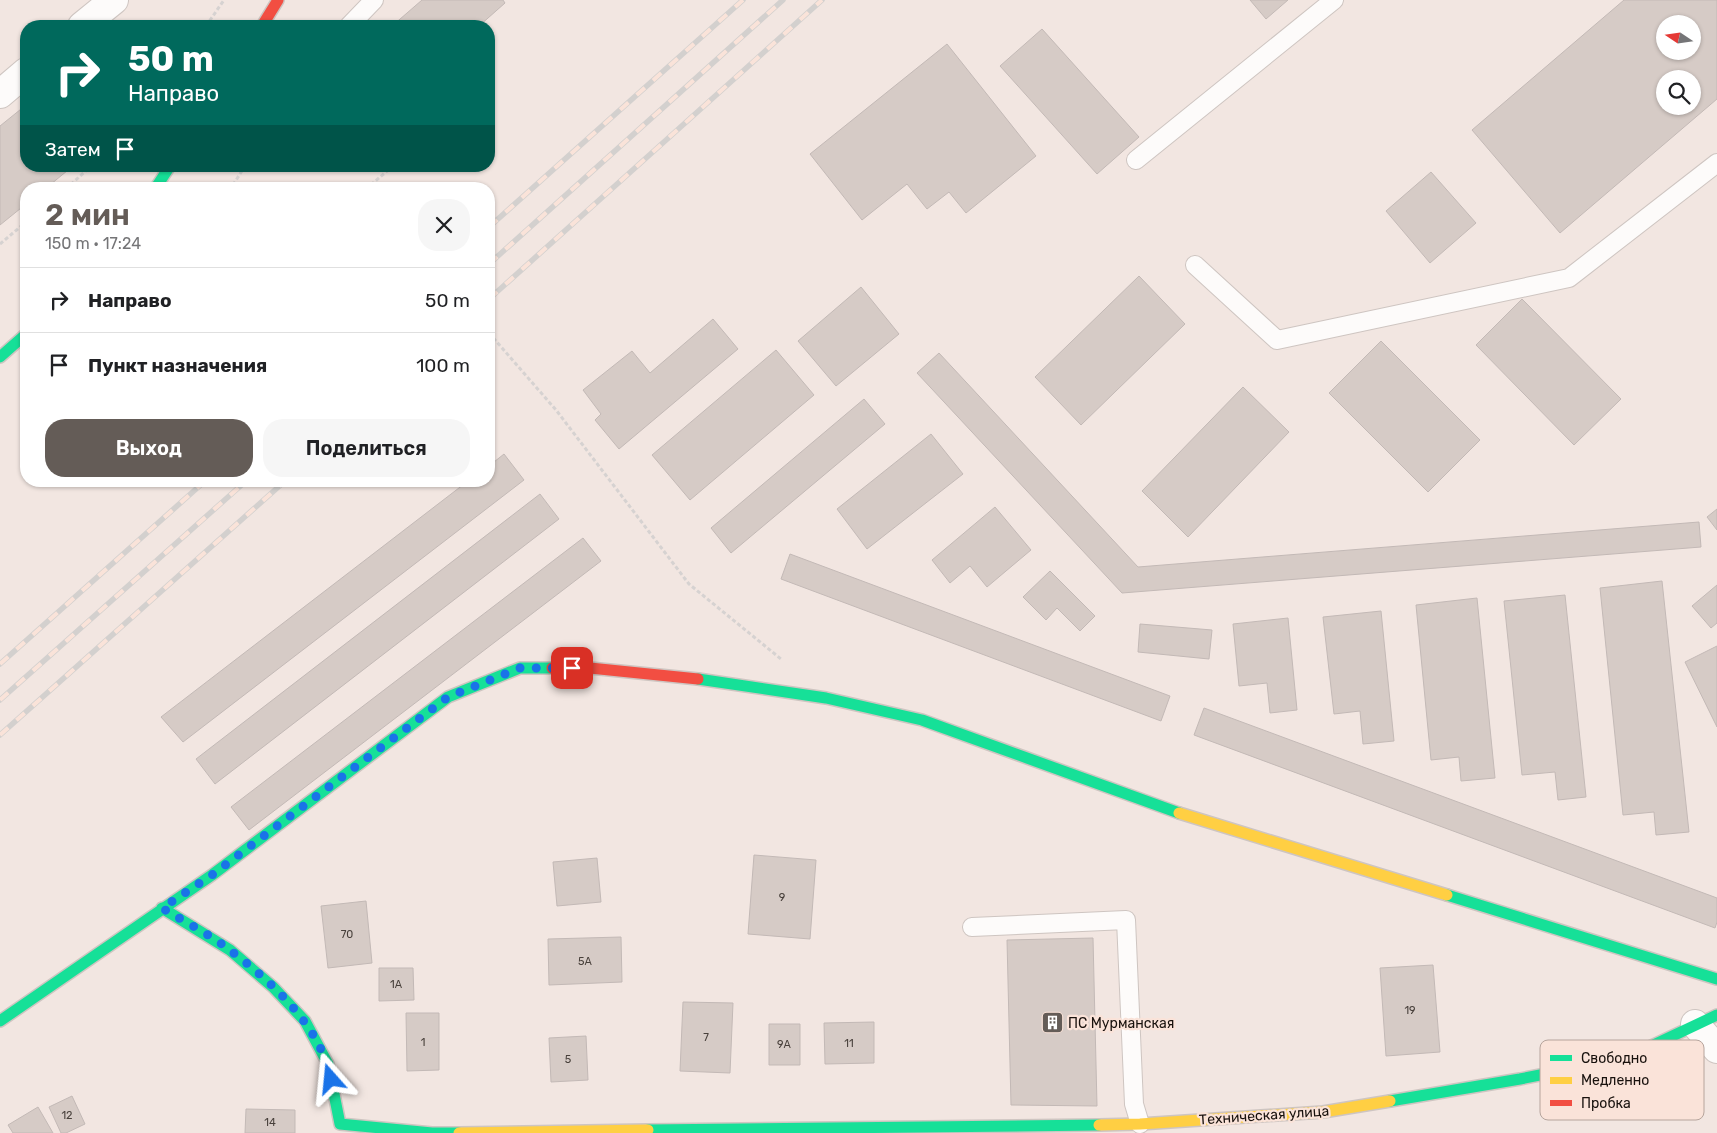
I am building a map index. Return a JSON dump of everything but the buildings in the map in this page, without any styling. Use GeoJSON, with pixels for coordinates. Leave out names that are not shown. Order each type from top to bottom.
{"type":"FeatureCollection","features":[{"type":"Feature","properties":{"kind":"street"},"geometry":{"type":"LineString","coordinates":[[89,20],[114,0]]}},
{"type":"Feature","properties":{"kind":"street"},"geometry":{"type":"LineString","coordinates":[[265,20],[275,1]]}},
{"type":"Feature","properties":{"kind":"street"},"geometry":{"type":"LineString","coordinates":[[0,94],[20,77]]}},
{"type":"Feature","properties":{"kind":"street"},"geometry":{"type":"LineString","coordinates":[[0,357],[20,339]]}},
{"type":"Feature","properties":{"kind":"street"},"geometry":{"type":"LineString","coordinates":[[0,1021],[212,875],[448,697],[520,668],[590,668],[713,681],[826,698],[922,720],[1161,807],[1717,979]]}},
{"type":"Feature","properties":{"kind":"street","name":"Техническая улица"},"geometry":{"type":"LineString","coordinates":[[162,908],[230,950],[273,987],[305,1021],[328,1064],[339,1128],[432,1133],[1140,1128],[1323,1112],[1540,1075]]}},
{"type":"Feature","properties":{"kind":"street"},"geometry":{"type":"LineString","coordinates":[[1706,1020],[1717,1049]]}},
{"type":"Feature","properties":{"kind":"street","name":"Техническая улица"},"geometry":{"type":"LineString","coordinates":[[1664,1040],[1706,1020]]}},
{"type":"Feature","properties":{"kind":"lane"},"geometry":{"type":"LineString","coordinates":[[355,20],[374,0]]}},
{"type":"Feature","properties":{"kind":"lane"},"geometry":{"type":"LineString","coordinates":[[1136,160],[1334,0]]}},
{"type":"Feature","properties":{"kind":"lane"},"geometry":{"type":"LineString","coordinates":[[1194,265],[1277,340],[1569,278],[1717,163]]}},
{"type":"Feature","properties":{"kind":"lane"},"geometry":{"type":"LineString","coordinates":[[972,926],[1126,920],[1134,1104],[1140,1128]]}},
{"type":"Feature","properties":{"kind":"path"},"geometry":{"type":"LineString","coordinates":[[210,20],[224,0]]}},
{"type":"Feature","properties":{"kind":"path"},"geometry":{"type":"LineString","coordinates":[[74,182],[84,172]]}},
{"type":"Feature","properties":{"kind":"path"},"geometry":{"type":"LineString","coordinates":[[374,182],[386,172]]}},
{"type":"Feature","properties":{"kind":"path"},"geometry":{"type":"LineString","coordinates":[[0,244],[20,227]]}},
{"type":"Feature","properties":{"kind":"path"},"geometry":{"type":"LineString","coordinates":[[495,340],[556,410],[689,584],[787,664]]}},
{"type":"Feature","properties":{"kind":"railway"},"geometry":{"type":"LineString","coordinates":[[495,222],[743,0]]}},
{"type":"Feature","properties":{"kind":"railway"},"geometry":{"type":"LineString","coordinates":[[495,259],[783,0]]}},
{"type":"Feature","properties":{"kind":"railway"},"geometry":{"type":"LineString","coordinates":[[495,294],[822,0]]}},
{"type":"Feature","properties":{"kind":"railway"},"geometry":{"type":"LineString","coordinates":[[0,664],[198,487]]}},
{"type":"Feature","properties":{"kind":"railway"},"geometry":{"type":"LineString","coordinates":[[0,700],[239,487]]}},
{"type":"Feature","properties":{"kind":"railway"},"geometry":{"type":"LineString","coordinates":[[0,735],[278,487]]}},
{"type":"Feature","properties":{"kind":"traffic: fast"},"geometry":{"type":"LineString","coordinates":[[160,182],[166,172]]}},
{"type":"Feature","properties":{"kind":"traffic: fast"},"geometry":{"type":"LineString","coordinates":[[0,357],[20,339]]}},
{"type":"Feature","properties":{"kind":"traffic: fast"},"geometry":{"type":"LineString","coordinates":[[0,1021],[212,875],[448,697],[520,668],[552,668]]}},
{"type":"Feature","properties":{"kind":"traffic: fast"},"geometry":{"type":"LineString","coordinates":[[698,679],[826,698],[922,720],[1179,813]]}},
{"type":"Feature","properties":{"kind":"traffic: fast"},"geometry":{"type":"LineString","coordinates":[[1447,895],[1717,979]]}},
{"type":"Feature","properties":{"kind":"traffic: fast"},"geometry":{"type":"LineString","coordinates":[[162,908],[230,950],[273,987],[305,1021],[328,1064],[340,1124],[432,1133],[459,1133]]}},
{"type":"Feature","properties":{"kind":"traffic: fast"},"geometry":{"type":"LineString","coordinates":[[1664,1040],[1717,1015]]}},
{"type":"Feature","properties":{"kind":"traffic: fast"},"geometry":{"type":"LineString","coordinates":[[1390,1101],[1540,1075]]}},
{"type":"Feature","properties":{"kind":"traffic: fast"},"geometry":{"type":"LineString","coordinates":[[648,1130],[1099,1125]]}},
{"type":"Feature","properties":{"kind":"traffic: slow"},"geometry":{"type":"LineString","coordinates":[[1179,813],[1447,895]]}},
{"type":"Feature","properties":{"kind":"traffic: slow"},"geometry":{"type":"LineString","coordinates":[[1099,1125],[1323,1112],[1390,1101]]}},
{"type":"Feature","properties":{"kind":"traffic: slow"},"geometry":{"type":"LineString","coordinates":[[459,1133],[648,1130]]}},
{"type":"Feature","properties":{"kind":"traffic: jam"},"geometry":{"type":"LineString","coordinates":[[266,20],[278,0]]}},
{"type":"Feature","properties":{"kind":"traffic: jam"},"geometry":{"type":"LineString","coordinates":[[552,668],[590,668],[698,679]]}},
{"type":"Feature","properties":{"kind":"place","name":"ПС Мурманская"},"geometry":{"type":"Point","coordinates":[1052,1023]}},
{"type":"Feature","properties":{"kind":"route"},"geometry":{"type":"LineString","coordinates":[[331,1079],[328,1064],[305,1021],[273,987],[230,950],[162,908],[212,875],[448,697],[520,668],[572,668]]}}]}
